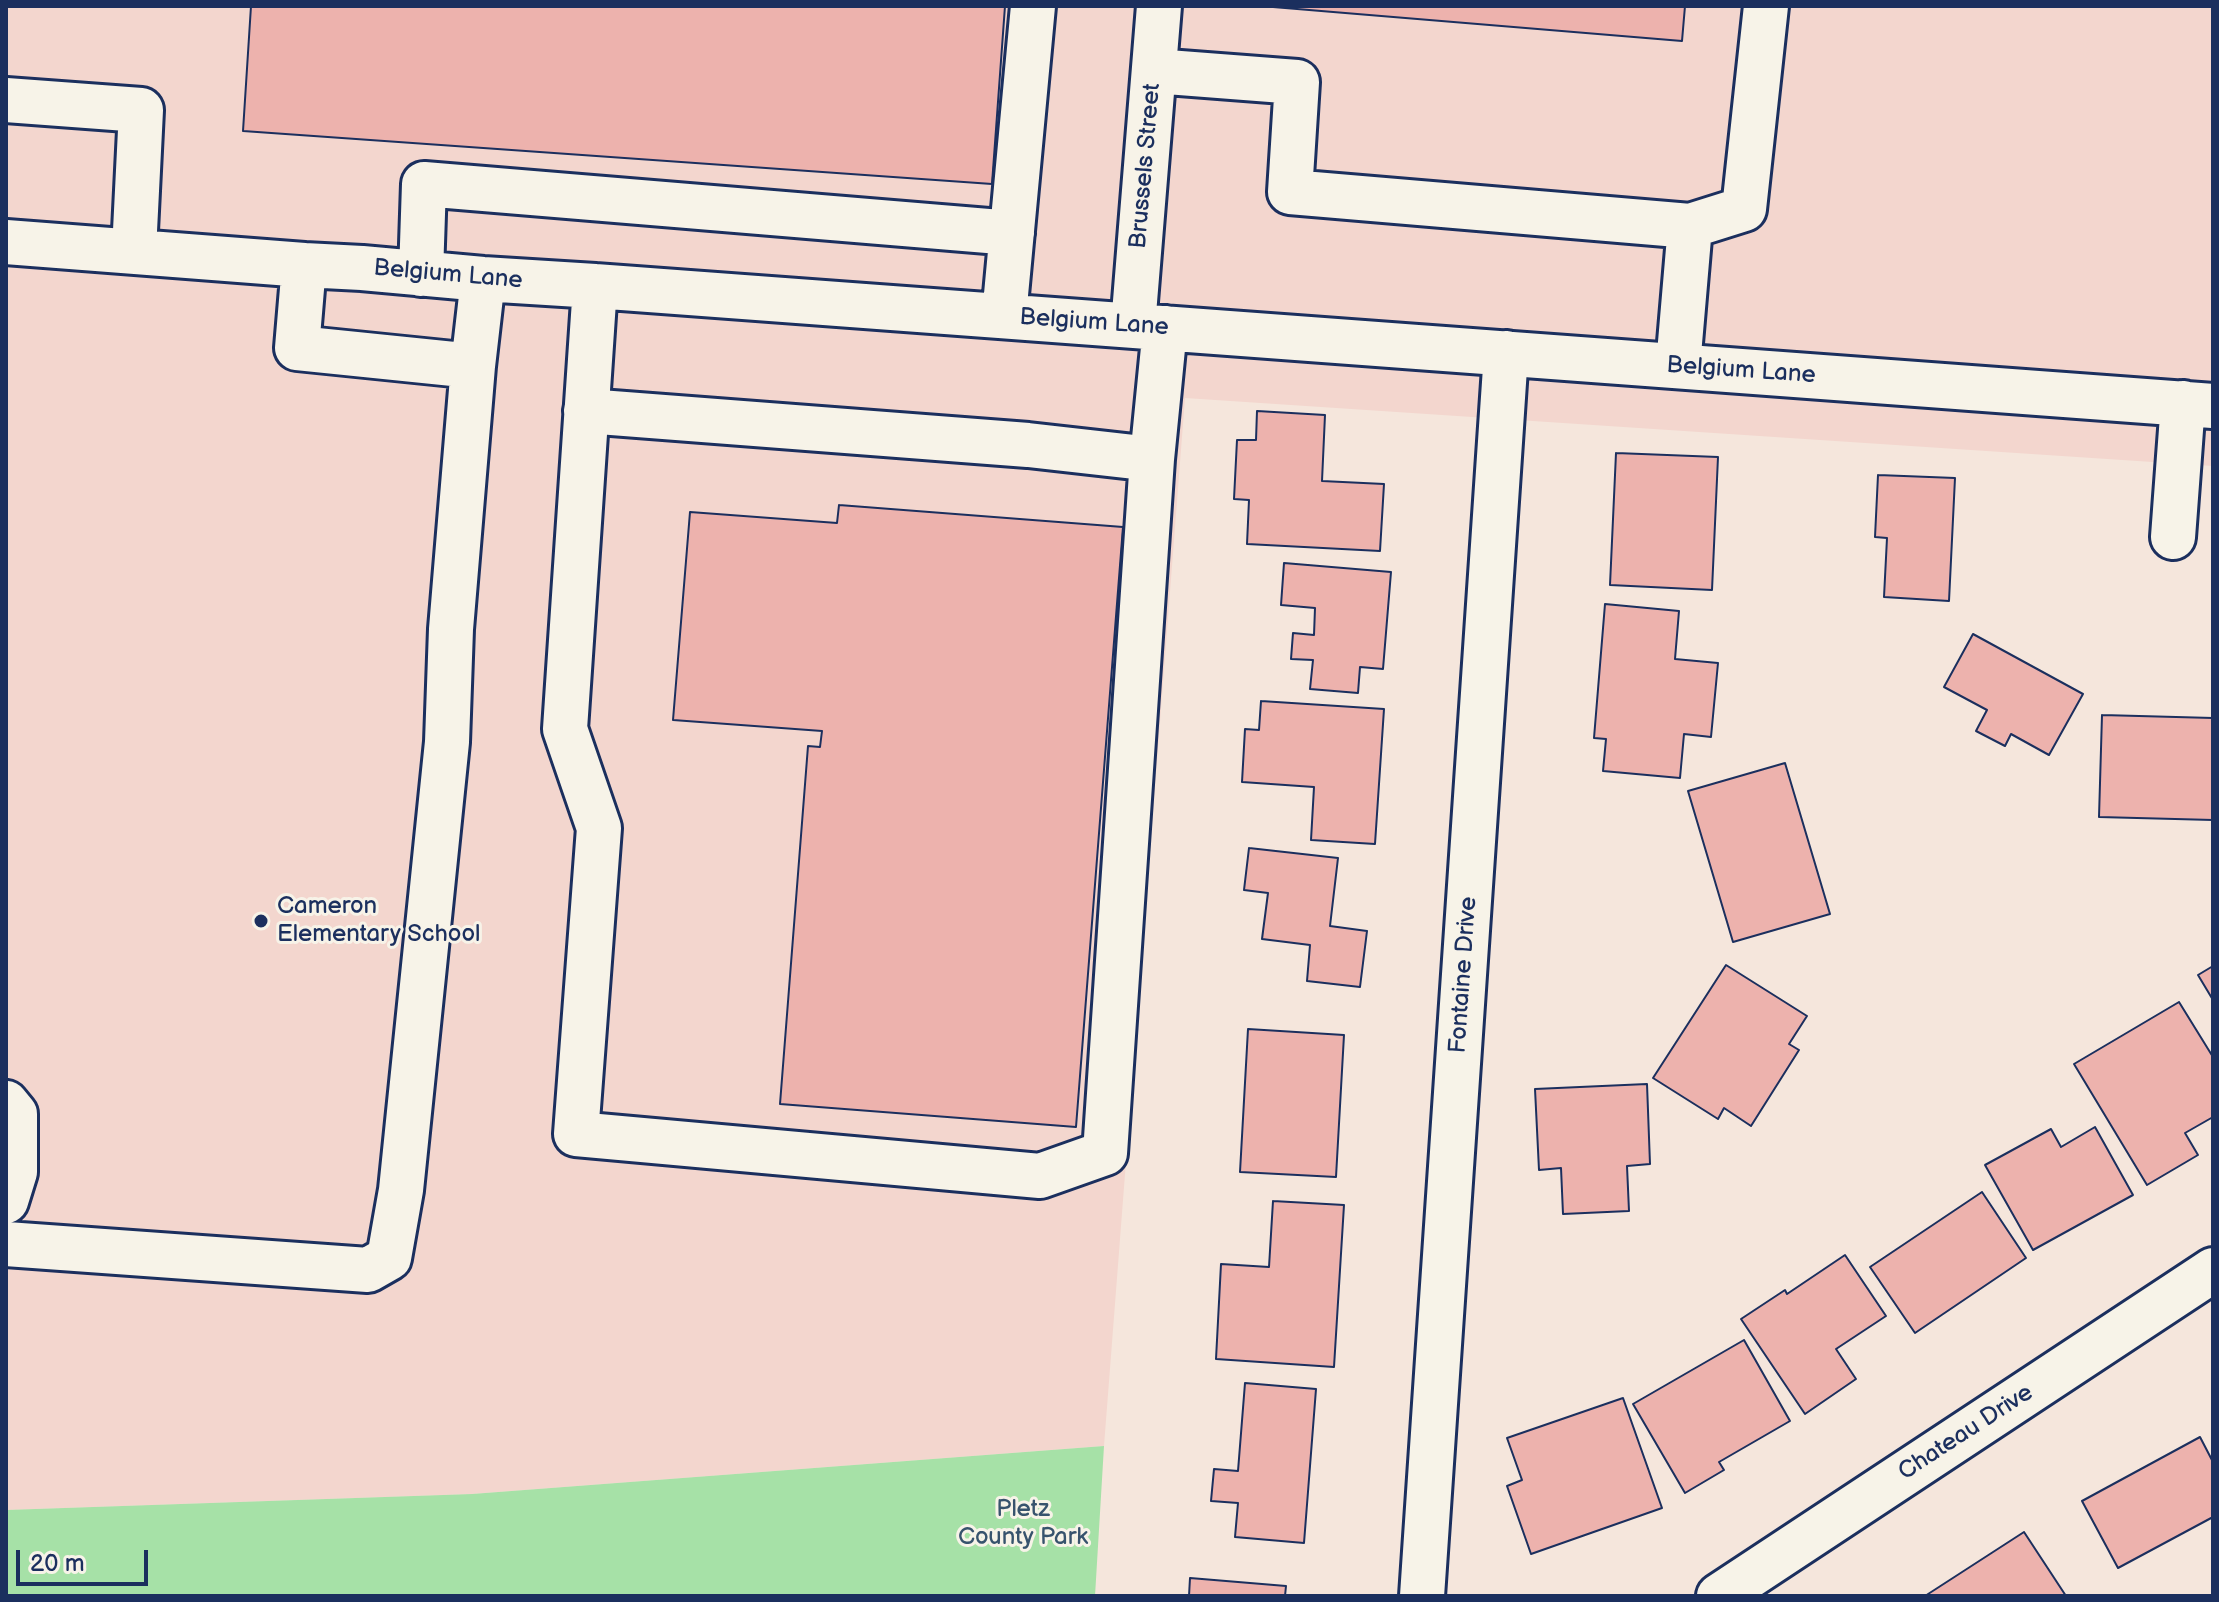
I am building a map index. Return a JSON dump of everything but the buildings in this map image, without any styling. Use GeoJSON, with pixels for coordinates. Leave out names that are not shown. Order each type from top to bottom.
{"type":"FeatureCollection","features":[{"type":"Feature","properties":{"kind":"street"},"geometry":{"type":"LineString","coordinates":[[1004,316],[1033,6]]}},
{"type":"Feature","properties":{"kind":"street","name":"Brussels Street"},"geometry":{"type":"LineString","coordinates":[[586,411],[565,729],[599,828],[576,1134],[1040,1176],[1105,1153],[1152,459],[1149,327],[1154,71],[1159,6]]}},
{"type":"Feature","properties":{"kind":"street"},"geometry":{"type":"LineString","coordinates":[[1154,71],[1297,82],[1290,192],[1690,226],[1744,209],[1766,6]]}},
{"type":"Feature","properties":{"kind":"street"},"geometry":{"type":"LineString","coordinates":[[6,100],[141,110],[134,251]]}},
{"type":"Feature","properties":{"kind":"street"},"geometry":{"type":"LineString","coordinates":[[421,274],[424,184],[1012,233]]}},
{"type":"Feature","properties":{"kind":"street"},"geometry":{"type":"LineString","coordinates":[[1678,366],[1690,226]]}},
{"type":"Feature","properties":{"kind":"street","name":"Belgium Lane"},"geometry":{"type":"LineString","coordinates":[[6,242],[2198,405],[2173,537]]}},
{"type":"Feature","properties":{"kind":"street"},"geometry":{"type":"LineString","coordinates":[[304,265],[297,348],[473,366]]}},
{"type":"Feature","properties":{"kind":"street"},"geometry":{"type":"LineString","coordinates":[[6,1244],[368,1270],[389,1258],[401,1190],[447,742],[451,629],[483,279]]}},
{"type":"Feature","properties":{"kind":"street"},"geometry":{"type":"LineString","coordinates":[[595,286],[586,411],[1028,445],[1152,459]]}},
{"type":"Feature","properties":{"kind":"street","name":"Fontaine Drive"},"geometry":{"type":"LineString","coordinates":[[1422,1596],[1506,353]]}},
{"type":"Feature","properties":{"kind":"street"},"geometry":{"type":"LineString","coordinates":[[6,1103],[15,1114],[15,1172],[6,1201]]}},
{"type":"Feature","properties":{"kind":"street","name":"Chateau Drive"},"geometry":{"type":"LineString","coordinates":[[1719,1596],[2213,1270]]}},
{"type":"Feature","properties":{"kind":"shaded area"},"geometry":{"type":"Polygon","coordinates":[[[6,6],[2213,6],[2213,466],[1185,398],[1104,1446],[472,1494],[6,1510],[6,6]]]}},
{"type":"Feature","properties":{"kind":"green space","name":"Pletz County Park"},"geometry":{"type":"Polygon","coordinates":[[[1104,1446],[1095,1596],[6,1596],[6,1510],[472,1494],[1104,1446]]]}},
{"type":"Feature","properties":{"kind":"place","name":"Cameron Elementary School"},"geometry":{"type":"Point","coordinates":[261,921]}}]}
